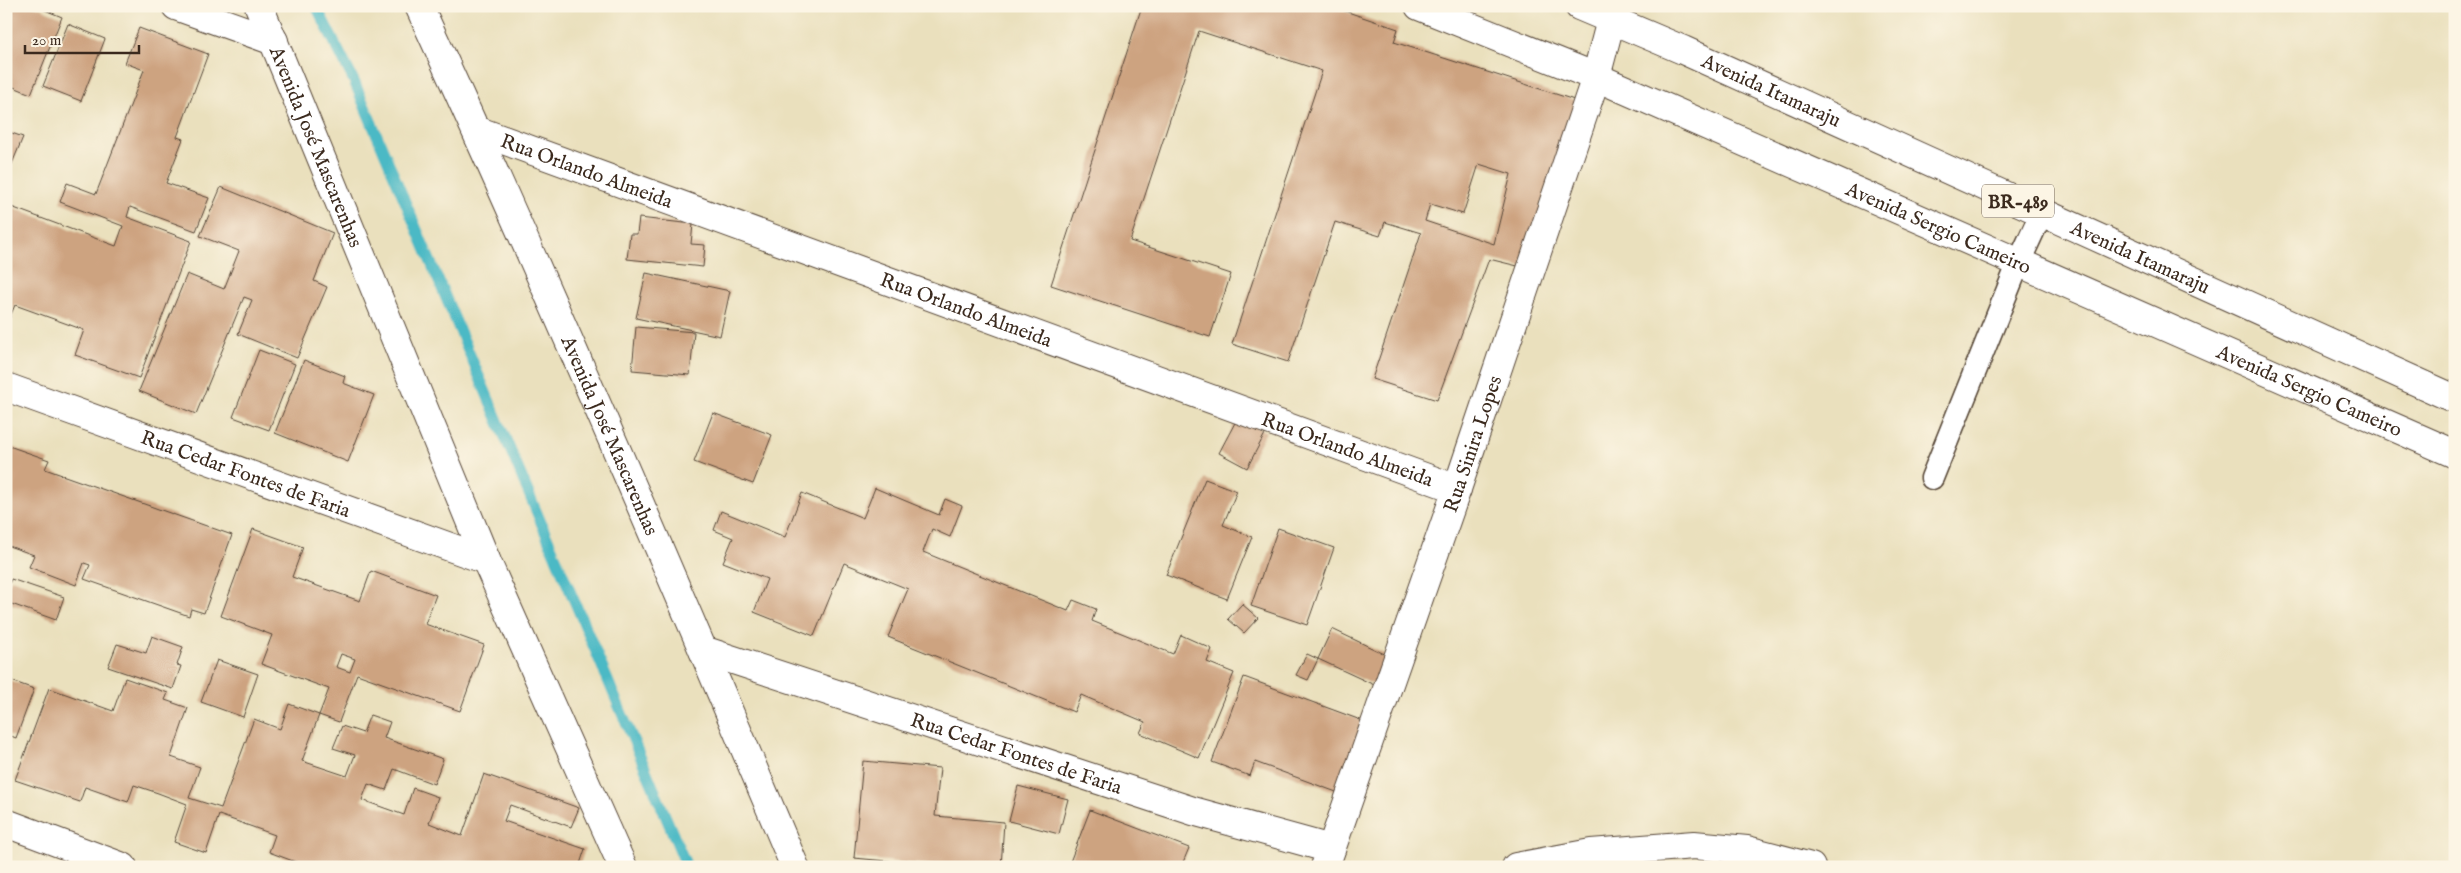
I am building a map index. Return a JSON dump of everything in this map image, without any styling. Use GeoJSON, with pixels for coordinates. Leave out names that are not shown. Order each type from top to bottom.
{"type":"FeatureCollection","features":[{"type":"Feature","properties":{"kind":"street"},"geometry":{"type":"LineString","coordinates":[[176,6],[274,41]]}},
{"type":"Feature","properties":{"kind":"street","name":"Avenida José Mascarenhas"},"geometry":{"type":"LineString","coordinates":[[259,6],[486,560],[623,867]]}},
{"type":"Feature","properties":{"kind":"street","name":"Avenida José Mascarenhas"},"geometry":{"type":"LineString","coordinates":[[419,6],[476,130],[704,650],[795,867]]}},
{"type":"Feature","properties":{"kind":"street","name":"Avenida Sergio Cameiro"},"geometry":{"type":"LineString","coordinates":[[1419,6],[1461,14],[1596,77],[2455,454]]}},
{"type":"Feature","properties":{"kind":"street","name":"Avenida Itamaraju"},"geometry":{"type":"LineString","coordinates":[[1579,6],[1683,50],[2455,399]]}},
{"type":"Feature","properties":{"kind":"street","name":"Rua Sinira Lopes"},"geometry":{"type":"LineString","coordinates":[[1328,858],[1457,489],[1596,77],[1611,20]]}},
{"type":"Feature","properties":{"kind":"street","name":"Rua Orlando Almeida"},"geometry":{"type":"LineString","coordinates":[[476,130],[1457,489]]}},
{"type":"Feature","properties":{"kind":"street","name":"Rua Cedar Fontes de Faria"},"geometry":{"type":"LineString","coordinates":[[6,387],[486,560]]}},
{"type":"Feature","properties":{"kind":"street","name":"Rua Cedar Fontes de Faria"},"geometry":{"type":"LineString","coordinates":[[704,650],[1193,811],[1328,858]]}},
{"type":"Feature","properties":{"kind":"street"},"geometry":{"type":"LineString","coordinates":[[6,823],[123,867]]}},
{"type":"Feature","properties":{"kind":"street"},"geometry":{"type":"LineString","coordinates":[[1516,867],[1591,853],[1694,845],[1747,850],[1811,867]]}},
{"type":"Feature","properties":{"kind":"lane"},"geometry":{"type":"LineString","coordinates":[[1932,478],[2019,262],[2042,212]]}},
{"type":"Feature","properties":{"kind":"building"},"geometry":{"type":"Polygon","coordinates":[[[6,6],[35,6],[62,17],[31,94],[6,84],[6,6]]]}},
{"type":"Feature","properties":{"kind":"building"},"geometry":{"type":"Polygon","coordinates":[[[1142,6],[1330,6],[1398,29],[1394,42],[1593,106],[1538,271],[1489,259],[1437,400],[1372,379],[1421,233],[1385,222],[1380,236],[1335,222],[1288,362],[1232,344],[1322,71],[1199,31],[1130,241],[1231,274],[1210,337],[1051,285],[1142,6]],[[1479,164],[1463,214],[1430,204],[1425,221],[1494,244],[1511,174],[1479,164]]]}},
{"type":"Feature","properties":{"kind":"building"},"geometry":{"type":"Polygon","coordinates":[[[68,24],[105,39],[81,101],[43,86],[68,24]]]}},
{"type":"Feature","properties":{"kind":"building"},"geometry":{"type":"Polygon","coordinates":[[[139,28],[208,54],[177,137],[183,139],[166,183],[209,198],[196,231],[130,207],[127,217],[191,241],[139,378],[75,355],[84,330],[15,305],[6,326],[6,205],[116,246],[123,226],[60,202],[67,183],[96,194],[144,70],[125,63],[139,28]]]}},
{"type":"Feature","properties":{"kind":"building"},"geometry":{"type":"Polygon","coordinates":[[[6,131],[23,137],[9,171],[6,170],[6,131]]]}},
{"type":"Feature","properties":{"kind":"building"},"geometry":{"type":"Polygon","coordinates":[[[221,187],[333,233],[314,281],[327,287],[297,358],[238,334],[252,300],[244,297],[196,414],[139,391],[187,274],[224,289],[239,251],[200,236],[221,187]]]}},
{"type":"Feature","properties":{"kind":"building"},"geometry":{"type":"Polygon","coordinates":[[[639,218],[693,224],[691,244],[705,245],[703,267],[627,259],[630,234],[637,234],[639,218]]]}},
{"type":"Feature","properties":{"kind":"building"},"geometry":{"type":"Polygon","coordinates":[[[646,273],[730,291],[720,336],[636,318],[646,273]]]}},
{"type":"Feature","properties":{"kind":"building"},"geometry":{"type":"Polygon","coordinates":[[[636,327],[694,332],[690,375],[632,370],[636,327]]]}},
{"type":"Feature","properties":{"kind":"building"},"geometry":{"type":"Polygon","coordinates":[[[259,350],[295,364],[269,430],[233,417],[259,350]]]}},
{"type":"Feature","properties":{"kind":"building"},"geometry":{"type":"Polygon","coordinates":[[[304,360],[345,376],[343,383],[374,395],[348,462],[275,433],[304,360]]]}},
{"type":"Feature","properties":{"kind":"building"},"geometry":{"type":"Polygon","coordinates":[[[713,413],[772,435],[753,484],[694,462],[713,413]]]}},
{"type":"Feature","properties":{"kind":"building"},"geometry":{"type":"Polygon","coordinates":[[[1238,417],[1266,432],[1247,468],[1219,453],[1238,417]]]}},
{"type":"Feature","properties":{"kind":"building"},"geometry":{"type":"Polygon","coordinates":[[[6,445],[49,460],[45,469],[232,535],[204,613],[191,609],[189,616],[84,579],[90,565],[84,563],[76,585],[29,567],[34,555],[6,545],[6,445]]]}},
{"type":"Feature","properties":{"kind":"building"},"geometry":{"type":"Polygon","coordinates":[[[1205,479],[1237,491],[1223,525],[1252,537],[1227,599],[1166,575],[1205,479]]]}},
{"type":"Feature","properties":{"kind":"building"},"geometry":{"type":"Polygon","coordinates":[[[875,488],[939,515],[945,499],[962,506],[950,537],[932,529],[923,552],[1068,611],[1073,600],[1096,609],[1092,621],[1173,654],[1181,635],[1212,649],[1207,662],[1234,673],[1199,758],[1140,733],[1145,722],[1081,695],[1074,712],[888,637],[908,589],[844,563],[814,636],[754,612],[767,579],[723,562],[733,538],[714,530],[721,511],[785,537],[802,493],[863,518],[875,488]]]}},
{"type":"Feature","properties":{"kind":"building"},"geometry":{"type":"Polygon","coordinates":[[[1278,528],[1334,548],[1307,625],[1251,606],[1278,528]]]}},
{"type":"Feature","properties":{"kind":"building"},"geometry":{"type":"Polygon","coordinates":[[[253,529],[303,547],[292,577],[360,601],[371,571],[436,595],[425,624],[484,645],[460,711],[357,674],[339,722],[319,715],[329,689],[261,664],[272,635],[221,616],[253,529]],[[341,654],[336,667],[350,672],[355,659],[341,654]]]}},
{"type":"Feature","properties":{"kind":"building"},"geometry":{"type":"Polygon","coordinates":[[[11,579],[64,597],[56,620],[6,602],[6,591],[11,579]]]}},
{"type":"Feature","properties":{"kind":"building"},"geometry":{"type":"Polygon","coordinates":[[[1242,604],[1258,618],[1244,633],[1228,619],[1242,604]]]}},
{"type":"Feature","properties":{"kind":"building"},"geometry":{"type":"Polygon","coordinates":[[[1332,629],[1397,660],[1383,689],[1318,659],[1332,629]]]}},
{"type":"Feature","properties":{"kind":"building"},"geometry":{"type":"Polygon","coordinates":[[[152,636],[183,647],[177,665],[181,666],[173,689],[108,667],[117,644],[146,653],[152,636]]]}},
{"type":"Feature","properties":{"kind":"building"},"geometry":{"type":"Polygon","coordinates":[[[1307,654],[1318,659],[1308,680],[1296,675],[1307,654]]]}},
{"type":"Feature","properties":{"kind":"building"},"geometry":{"type":"Polygon","coordinates":[[[217,660],[258,674],[243,717],[201,702],[217,660]]]}},
{"type":"Feature","properties":{"kind":"building"},"geometry":{"type":"Polygon","coordinates":[[[1244,677],[1366,722],[1339,793],[1255,762],[1250,776],[1212,762],[1244,677]]]}},
{"type":"Feature","properties":{"kind":"building"},"geometry":{"type":"Polygon","coordinates":[[[125,678],[168,693],[165,700],[188,708],[171,757],[200,767],[189,798],[221,808],[254,719],[280,729],[289,704],[319,715],[302,761],[347,776],[355,755],[333,748],[342,726],[363,733],[370,715],[390,722],[384,738],[443,759],[434,784],[394,769],[386,790],[368,784],[362,800],[404,815],[413,788],[438,797],[429,823],[462,836],[484,774],[579,808],[571,827],[510,805],[504,821],[585,849],[579,867],[309,867],[269,852],[275,835],[219,815],[206,853],[174,842],[187,804],[134,785],[128,802],[85,787],[80,802],[15,780],[49,688],[113,711],[125,678]]]}},
{"type":"Feature","properties":{"kind":"building"},"geometry":{"type":"Polygon","coordinates":[[[6,679],[34,689],[16,738],[6,734],[6,679]]]}},
{"type":"Feature","properties":{"kind":"building"},"geometry":{"type":"Polygon","coordinates":[[[863,761],[940,768],[935,816],[1004,822],[1001,867],[952,867],[854,858],[863,761]]]}},
{"type":"Feature","properties":{"kind":"building"},"geometry":{"type":"Polygon","coordinates":[[[1018,786],[1068,799],[1059,834],[1009,821],[1018,786]]]}},
{"type":"Feature","properties":{"kind":"building"},"geometry":{"type":"Polygon","coordinates":[[[1090,810],[1189,848],[1181,867],[1068,867],[1090,810]]]}},
{"type":"Feature","properties":{"kind":"waterway"},"geometry":{"type":"LineString","coordinates":[[316,6],[354,81],[687,867]]}}]}
